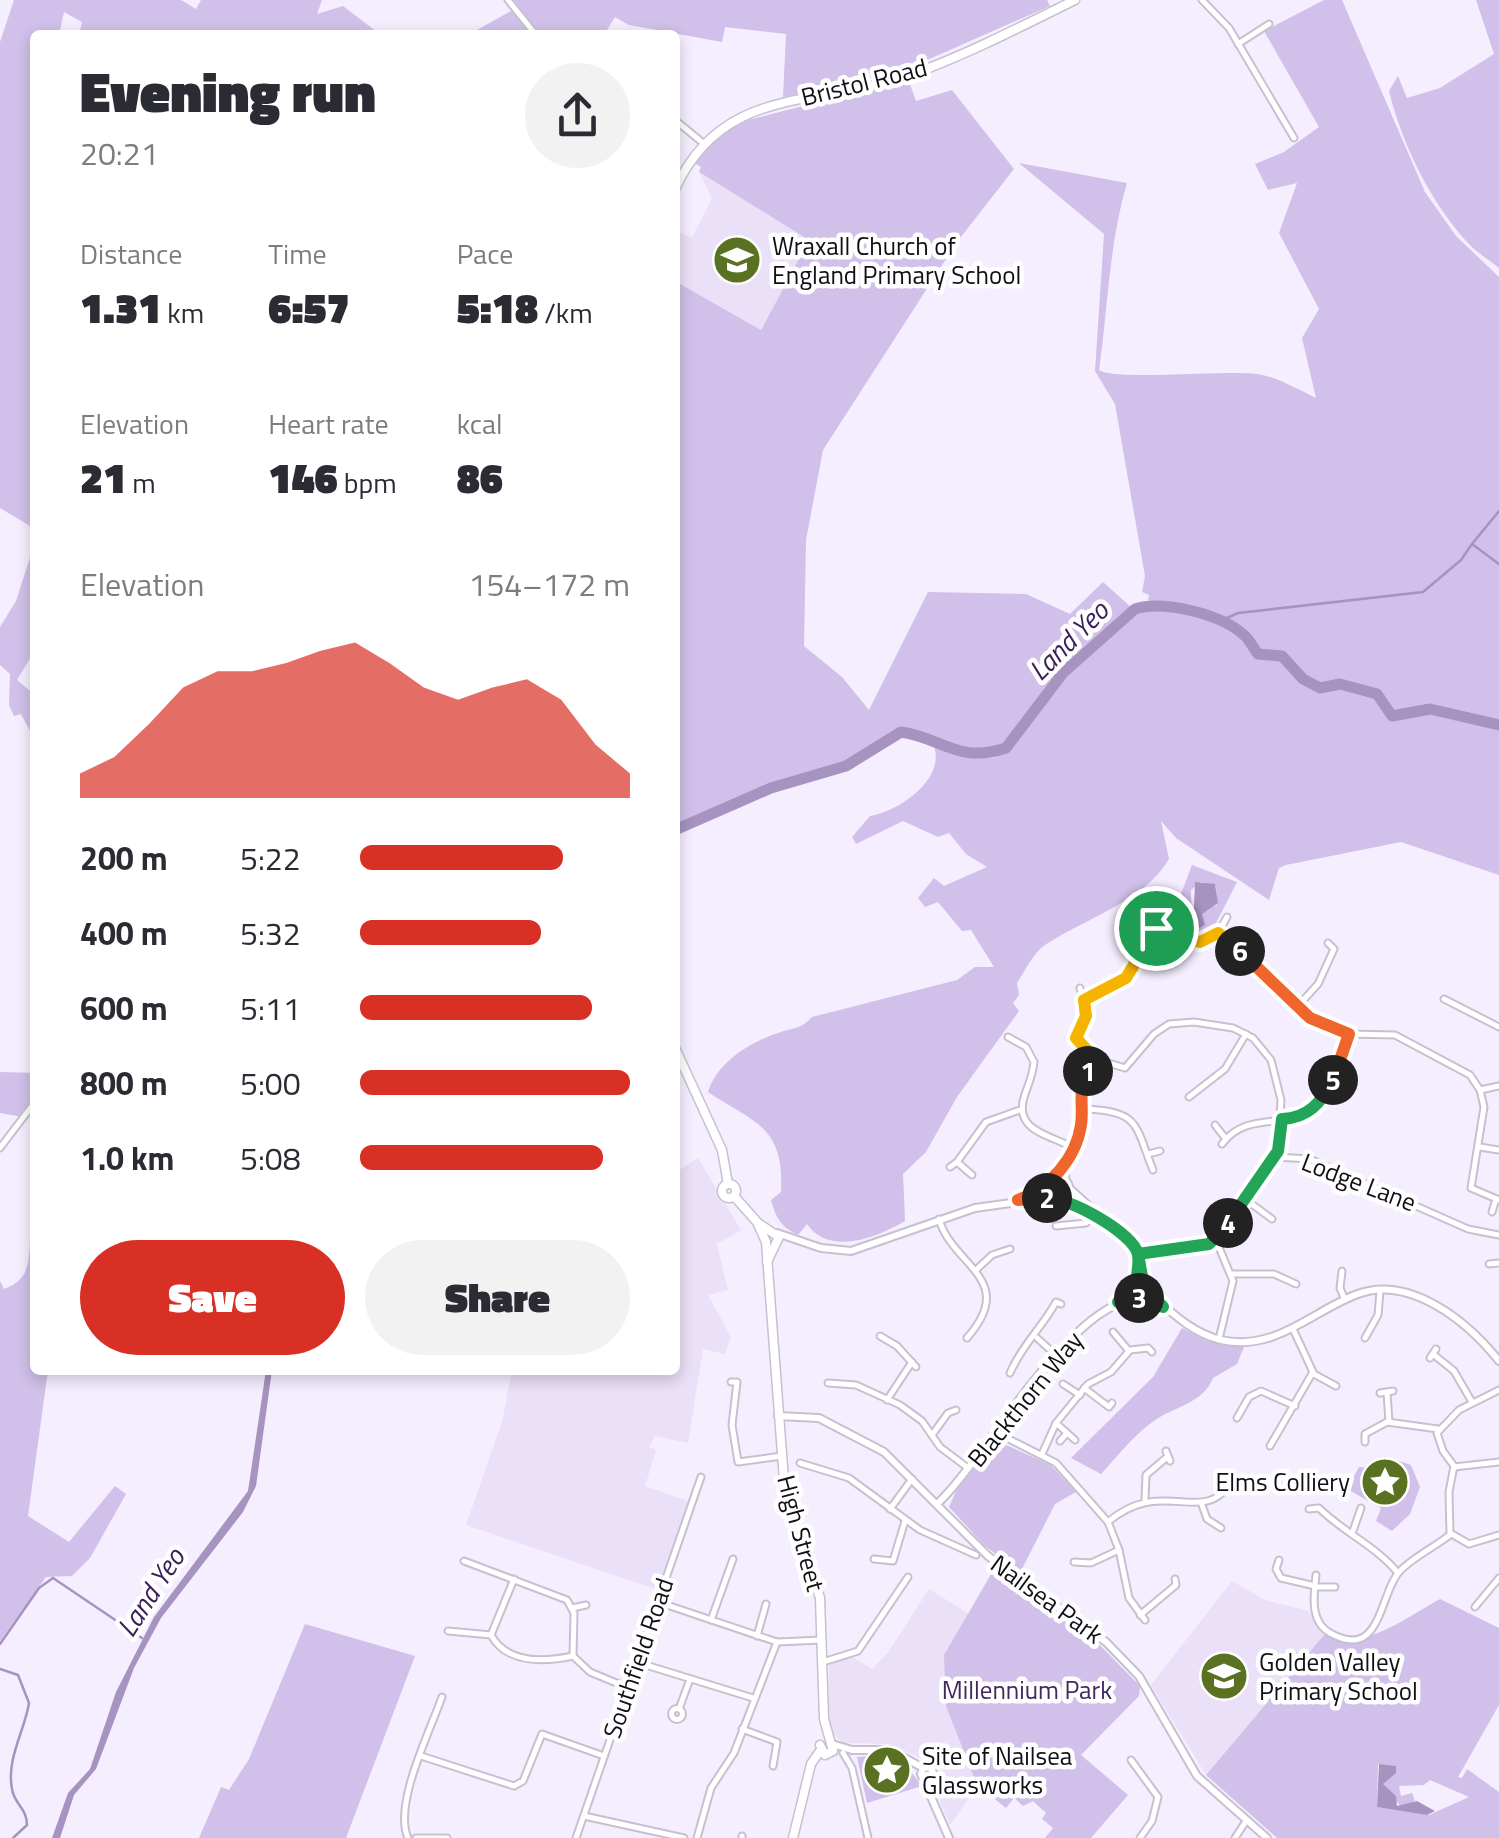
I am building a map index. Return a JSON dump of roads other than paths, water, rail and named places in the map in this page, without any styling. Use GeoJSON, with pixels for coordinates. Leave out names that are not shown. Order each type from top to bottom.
{"type":"FeatureCollection","features":[{"type":"Feature","properties":{"kind":"main road","name":"Bristol Road"},"geometry":{"type":"LineString","coordinates":[[680,181],[703,143],[749,112],[910,75],[1008,35],[1076,0]]}},
{"type":"Feature","properties":{"kind":"main road"},"geometry":{"type":"LineString","coordinates":[[680,1059],[722,1150],[728,1184],[722,1193],[734,1196],[772,1238]]}},
{"type":"Feature","properties":{"kind":"main road","name":"High Street"},"geometry":{"type":"LineString","coordinates":[[772,1238],[767,1262],[782,1456],[789,1503],[820,1598],[826,1748]]}},
{"type":"Feature","properties":{"kind":"main road"},"geometry":{"type":"LineString","coordinates":[[793,1838],[811,1771],[826,1748]]}},
{"type":"Feature","properties":{"kind":"street"},"geometry":{"type":"LineString","coordinates":[[508,0],[532,30]]}},
{"type":"Feature","properties":{"kind":"street"},"geometry":{"type":"LineString","coordinates":[[1206,1],[1284,114],[1294,138]]}},
{"type":"Feature","properties":{"kind":"street"},"geometry":{"type":"LineString","coordinates":[[1238,44],[1265,24]]}},
{"type":"Feature","properties":{"kind":"street"},"geometry":{"type":"LineString","coordinates":[[680,124],[703,143]]}},
{"type":"Feature","properties":{"kind":"street"},"geometry":{"type":"LineString","coordinates":[[1084,1000],[1126,978],[1162,924],[1174,922],[1183,936],[1206,942],[1218,933],[1227,917]]}},
{"type":"Feature","properties":{"kind":"street"},"geometry":{"type":"LineString","coordinates":[[1218,933],[1234,942],[1316,1022],[1349,1034],[1397,1036],[1464,1070],[1480,1090],[1480,1147],[1471,1188],[1497,1200],[1492,1212]]}},
{"type":"Feature","properties":{"kind":"street"},"geometry":{"type":"LineString","coordinates":[[1328,943],[1334,949],[1345,950]]}},
{"type":"Feature","properties":{"kind":"street"},"geometry":{"type":"LineString","coordinates":[[1298,1006],[1318,984],[1334,949]]}},
{"type":"Feature","properties":{"kind":"street"},"geometry":{"type":"LineString","coordinates":[[1080,988],[1086,1016],[1076,1038],[1095,1059],[1116,1068],[1128,1067],[1154,1034],[1174,1023],[1199,1022],[1247,1034],[1274,1066],[1282,1119],[1275,1157]]}},
{"type":"Feature","properties":{"kind":"street"},"geometry":{"type":"LineString","coordinates":[[1444,999],[1499,1027]]}},
{"type":"Feature","properties":{"kind":"street"},"geometry":{"type":"LineString","coordinates":[[1189,1096],[1196,1085],[1225,1069],[1247,1034]]}},
{"type":"Feature","properties":{"kind":"street"},"geometry":{"type":"LineString","coordinates":[[1215,1126],[1224,1142],[1254,1122],[1302,1116],[1320,1101],[1338,1071],[1349,1034]]}},
{"type":"Feature","properties":{"kind":"street"},"geometry":{"type":"LineString","coordinates":[[1008,1049],[1010,1038],[1028,1050],[1034,1066],[1020,1110],[1030,1128],[1072,1148]]}},
{"type":"Feature","properties":{"kind":"street"},"geometry":{"type":"LineString","coordinates":[[1018,1200],[1051,1182],[1072,1148],[1080,1132],[1081,1085],[1095,1059]]}},
{"type":"Feature","properties":{"kind":"street"},"geometry":{"type":"LineString","coordinates":[[1480,1090],[1499,1086]]}},
{"type":"Feature","properties":{"kind":"street"},"geometry":{"type":"LineString","coordinates":[[0,1148],[30,1109]]}},
{"type":"Feature","properties":{"kind":"street"},"geometry":{"type":"LineString","coordinates":[[1082,1109],[1106,1110],[1135,1124],[1143,1134],[1154,1170]]}},
{"type":"Feature","properties":{"kind":"street"},"geometry":{"type":"LineString","coordinates":[[950,1167],[986,1122],[1020,1110]]}},
{"type":"Feature","properties":{"kind":"street"},"geometry":{"type":"LineString","coordinates":[[1480,1147],[1499,1150]]}},
{"type":"Feature","properties":{"kind":"street"},"geometry":{"type":"LineString","coordinates":[[1148,1154],[1160,1151]]}},
{"type":"Feature","properties":{"kind":"street"},"geometry":{"type":"LineString","coordinates":[[772,1238],[792,1237],[821,1248],[851,1251],[939,1219],[1018,1200],[1066,1196],[1067,1156]]}},
{"type":"Feature","properties":{"kind":"street","name":"Lodge Lane"},"geometry":{"type":"LineString","coordinates":[[1138,1256],[1209,1244],[1275,1157],[1310,1159],[1468,1228],[1499,1235]]}},
{"type":"Feature","properties":{"kind":"street"},"geometry":{"type":"LineString","coordinates":[[957,1162],[972,1176]]}},
{"type":"Feature","properties":{"kind":"street"},"geometry":{"type":"LineString","coordinates":[[1051,1182],[1067,1185],[1138,1256],[1140,1298]]}},
{"type":"Feature","properties":{"kind":"street"},"geometry":{"type":"LineString","coordinates":[[1051,1182],[1056,1198]]}},
{"type":"Feature","properties":{"kind":"street"},"geometry":{"type":"LineString","coordinates":[[1056,1198],[1093,1213]]}},
{"type":"Feature","properties":{"kind":"street"},"geometry":{"type":"LineString","coordinates":[[1245,1199],[1268,1216]]}},
{"type":"Feature","properties":{"kind":"street"},"geometry":{"type":"LineString","coordinates":[[1056,1226],[1087,1223],[1093,1213]]}},
{"type":"Feature","properties":{"kind":"street"},"geometry":{"type":"LineString","coordinates":[[939,1219],[948,1243],[978,1269],[985,1294],[967,1338]]}},
{"type":"Feature","properties":{"kind":"street"},"geometry":{"type":"LineString","coordinates":[[1218,1244],[1232,1274],[1219,1339]]}},
{"type":"Feature","properties":{"kind":"street"},"geometry":{"type":"LineString","coordinates":[[978,1269],[995,1253],[1010,1248]]}},
{"type":"Feature","properties":{"kind":"street"},"geometry":{"type":"LineString","coordinates":[[1489,1264],[1499,1263]]}},
{"type":"Feature","properties":{"kind":"street"},"geometry":{"type":"LineString","coordinates":[[1232,1274],[1274,1274],[1296,1284]]}},
{"type":"Feature","properties":{"kind":"street"},"geometry":{"type":"LineString","coordinates":[[1343,1276],[1345,1300]]}},
{"type":"Feature","properties":{"kind":"street"},"geometry":{"type":"LineString","coordinates":[[1283,1291],[1285,1282]]}},
{"type":"Feature","properties":{"kind":"street"},"geometry":{"type":"LineString","coordinates":[[1140,1288],[1163,1307]]}},
{"type":"Feature","properties":{"kind":"street","name":"Blackthorn Way"},"geometry":{"type":"LineString","coordinates":[[938,1503],[1090,1319],[1140,1288]]}},
{"type":"Feature","properties":{"kind":"street"},"geometry":{"type":"LineString","coordinates":[[1369,1336],[1378,1315],[1380,1290]]}},
{"type":"Feature","properties":{"kind":"street"},"geometry":{"type":"LineString","coordinates":[[1118,1302],[1140,1298],[1219,1339],[1264,1340],[1294,1329],[1345,1300],[1380,1290],[1430,1303],[1474,1333],[1499,1361]]}},
{"type":"Feature","properties":{"kind":"street"},"geometry":{"type":"LineString","coordinates":[[1009,1368],[1026,1344],[1038,1338],[1056,1302],[1061,1304]]}},
{"type":"Feature","properties":{"kind":"street"},"geometry":{"type":"LineString","coordinates":[[1294,1329],[1312,1373],[1332,1386]]}},
{"type":"Feature","properties":{"kind":"street"},"geometry":{"type":"LineString","coordinates":[[973,1331],[980,1337]]}},
{"type":"Feature","properties":{"kind":"street"},"geometry":{"type":"LineString","coordinates":[[884,1336],[914,1365],[887,1400]]}},
{"type":"Feature","properties":{"kind":"street"},"geometry":{"type":"LineString","coordinates":[[1114,1337],[1129,1351]]}},
{"type":"Feature","properties":{"kind":"street"},"geometry":{"type":"LineString","coordinates":[[1038,1338],[1058,1357]]}},
{"type":"Feature","properties":{"kind":"street"},"geometry":{"type":"LineString","coordinates":[[1042,1454],[1056,1423],[1082,1391],[1110,1372],[1129,1351],[1150,1347]]}},
{"type":"Feature","properties":{"kind":"street"},"geometry":{"type":"LineString","coordinates":[[1433,1354],[1454,1371],[1472,1402]]}},
{"type":"Feature","properties":{"kind":"street"},"geometry":{"type":"LineString","coordinates":[[1274,1445],[1312,1373]]}},
{"type":"Feature","properties":{"kind":"street"},"geometry":{"type":"LineString","coordinates":[[828,1382],[839,1379],[919,1418],[968,1468]]}},
{"type":"Feature","properties":{"kind":"street"},"geometry":{"type":"LineString","coordinates":[[731,1382],[736,1382],[732,1425],[738,1462],[782,1456]]}},
{"type":"Feature","properties":{"kind":"street"},"geometry":{"type":"LineString","coordinates":[[1069,1384],[1109,1407],[1112,1404]]}},
{"type":"Feature","properties":{"kind":"street"},"geometry":{"type":"LineString","coordinates":[[1365,1442],[1362,1438],[1368,1431],[1389,1422],[1438,1429],[1472,1402],[1499,1390]]}},
{"type":"Feature","properties":{"kind":"street"},"geometry":{"type":"LineString","coordinates":[[1236,1414],[1249,1397],[1259,1392],[1294,1406]]}},
{"type":"Feature","properties":{"kind":"street"},"geometry":{"type":"LineString","coordinates":[[1386,1392],[1389,1422]]}},
{"type":"Feature","properties":{"kind":"street"},"geometry":{"type":"LineString","coordinates":[[932,1434],[954,1407]]}},
{"type":"Feature","properties":{"kind":"street","name":"Nailsea Park"},"geometry":{"type":"LineString","coordinates":[[778,1412],[829,1422],[884,1452],[1001,1567],[1117,1651],[1139,1676],[1190,1767],[1268,1838]]}},
{"type":"Feature","properties":{"kind":"street"},"geometry":{"type":"LineString","coordinates":[[1056,1423],[1075,1440]]}},
{"type":"Feature","properties":{"kind":"street"},"geometry":{"type":"LineString","coordinates":[[1438,1429],[1442,1451],[1454,1467],[1449,1495],[1451,1534]]}},
{"type":"Feature","properties":{"kind":"street"},"geometry":{"type":"LineString","coordinates":[[994,1432],[1042,1454],[1066,1472],[1108,1522],[1120,1550],[1128,1594],[1143,1617],[1178,1584]]}},
{"type":"Feature","properties":{"kind":"street"},"geometry":{"type":"LineString","coordinates":[[1060,1441],[1067,1433]]}},
{"type":"Feature","properties":{"kind":"street"},"geometry":{"type":"LineString","coordinates":[[1145,1500],[1146,1476],[1168,1456]]}},
{"type":"Feature","properties":{"kind":"street"},"geometry":{"type":"LineString","coordinates":[[1454,1467],[1499,1462]]}},
{"type":"Feature","properties":{"kind":"street","name":"Nailsea Park"},"geometry":{"type":"LineString","coordinates":[[800,1463],[838,1470],[905,1520],[976,1554]]}},
{"type":"Feature","properties":{"kind":"street","name":"Southfield Road"},"geometry":{"type":"LineString","coordinates":[[576,1838],[702,1477]]}},
{"type":"Feature","properties":{"kind":"street"},"geometry":{"type":"LineString","coordinates":[[890,1508],[913,1477]]}},
{"type":"Feature","properties":{"kind":"street"},"geometry":{"type":"LineString","coordinates":[[1108,1522],[1145,1500],[1202,1504],[1223,1492]]}},
{"type":"Feature","properties":{"kind":"street"},"geometry":{"type":"LineString","coordinates":[[1202,1504],[1207,1519],[1224,1529]]}},
{"type":"Feature","properties":{"kind":"street"},"geometry":{"type":"LineString","coordinates":[[1309,1510],[1320,1504],[1381,1552],[1398,1573]]}},
{"type":"Feature","properties":{"kind":"street"},"geometry":{"type":"LineString","coordinates":[[1353,1531],[1361,1508]]}},
{"type":"Feature","properties":{"kind":"street"},"geometry":{"type":"LineString","coordinates":[[874,1558],[889,1566],[896,1556],[905,1520]]}},
{"type":"Feature","properties":{"kind":"street"},"geometry":{"type":"LineString","coordinates":[[1451,1534],[1474,1544],[1499,1535]]}},
{"type":"Feature","properties":{"kind":"street"},"geometry":{"type":"LineString","coordinates":[[1316,1575],[1314,1611],[1322,1626],[1336,1636],[1356,1637],[1381,1620],[1398,1573],[1451,1534]]}},
{"type":"Feature","properties":{"kind":"street"},"geometry":{"type":"LineString","coordinates":[[1078,1566],[1120,1550]]}},
{"type":"Feature","properties":{"kind":"street"},"geometry":{"type":"LineString","coordinates":[[711,1620],[732,1560]]}},
{"type":"Feature","properties":{"kind":"street"},"geometry":{"type":"LineString","coordinates":[[1276,1569],[1279,1560]]}},
{"type":"Feature","properties":{"kind":"street"},"geometry":{"type":"LineString","coordinates":[[464,1561],[489,1566],[564,1598],[572,1608],[573,1656],[590,1672],[626,1688]]}},
{"type":"Feature","properties":{"kind":"street"},"geometry":{"type":"LineString","coordinates":[[730,1568],[739,1570]]}},
{"type":"Feature","properties":{"kind":"street"},"geometry":{"type":"LineString","coordinates":[[1267,1571],[1276,1569]]}},
{"type":"Feature","properties":{"kind":"street"},"geometry":{"type":"LineString","coordinates":[[1276,1569],[1290,1582],[1335,1586]]}},
{"type":"Feature","properties":{"kind":"street"},"geometry":{"type":"LineString","coordinates":[[824,1662],[858,1651],[908,1577]]}},
{"type":"Feature","properties":{"kind":"street"},"geometry":{"type":"LineString","coordinates":[[491,1635],[514,1578]]}},
{"type":"Feature","properties":{"kind":"street"},"geometry":{"type":"LineString","coordinates":[[1475,1607],[1499,1578]]}},
{"type":"Feature","properties":{"kind":"street"},"geometry":{"type":"LineString","coordinates":[[658,1602],[776,1642],[822,1640]]}},
{"type":"Feature","properties":{"kind":"street"},"geometry":{"type":"LineString","coordinates":[[756,1636],[767,1619],[766,1604]]}},
{"type":"Feature","properties":{"kind":"street"},"geometry":{"type":"LineString","coordinates":[[572,1608],[586,1605]]}},
{"type":"Feature","properties":{"kind":"street"},"geometry":{"type":"LineString","coordinates":[[452,1628],[491,1635],[503,1649],[536,1661],[573,1656]]}},
{"type":"Feature","properties":{"kind":"street"},"geometry":{"type":"LineString","coordinates":[[697,1838],[711,1788],[729,1763],[776,1642]]}},
{"type":"Feature","properties":{"kind":"street"},"geometry":{"type":"LineString","coordinates":[[636,1662],[754,1699]]}},
{"type":"Feature","properties":{"kind":"street"},"geometry":{"type":"LineString","coordinates":[[679,1709],[690,1679]]}},
{"type":"Feature","properties":{"kind":"street"},"geometry":{"type":"LineString","coordinates":[[408,1838],[404,1820],[421,1756],[442,1703]]}},
{"type":"Feature","properties":{"kind":"street"},"geometry":{"type":"LineString","coordinates":[[421,1756],[516,1786],[523,1781],[541,1735],[538,1727]]}},
{"type":"Feature","properties":{"kind":"street"},"geometry":{"type":"LineString","coordinates":[[742,1729],[780,1741],[773,1766]]}},
{"type":"Feature","properties":{"kind":"street"},"geometry":{"type":"LineString","coordinates":[[541,1735],[604,1756]]}},
{"type":"Feature","properties":{"kind":"street"},"geometry":{"type":"LineString","coordinates":[[826,1748],[891,1750],[912,1762],[925,1775],[949,1838]]}},
{"type":"Feature","properties":{"kind":"street"},"geometry":{"type":"LineString","coordinates":[[826,1748],[843,1753],[852,1750]]}},
{"type":"Feature","properties":{"kind":"street"},"geometry":{"type":"LineString","coordinates":[[843,1753],[852,1768],[868,1838]]}},
{"type":"Feature","properties":{"kind":"street"},"geometry":{"type":"LineString","coordinates":[[1131,1760],[1158,1797],[1151,1823],[1140,1838]]}},
{"type":"Feature","properties":{"kind":"street"},"geometry":{"type":"LineString","coordinates":[[583,1816],[660,1836],[684,1838]]}},
{"type":"Feature","properties":{"kind":"street"},"geometry":{"type":"LineString","coordinates":[[1235,1838],[1246,1821]]}},
{"type":"Feature","properties":{"kind":"street"},"geometry":{"type":"LineString","coordinates":[[416,1838],[447,1838]]}},
{"type":"Feature","properties":{"kind":"waterway"},"geometry":{"type":"LineString","coordinates":[[1472,544],[1499,511]]}},
{"type":"Feature","properties":{"kind":"waterway"},"geometry":{"type":"LineString","coordinates":[[1218,622],[1238,613],[1423,592],[1461,560],[1472,544],[1499,564]]}},
{"type":"Feature","properties":{"kind":"waterway","name":"Land Yeo"},"geometry":{"type":"LineString","coordinates":[[680,828],[771,788],[846,766],[901,732],[963,752],[1006,748],[1063,673],[1135,609],[1147,607],[1176,608],[1221,621],[1244,635],[1258,654],[1282,656],[1303,679],[1320,688],[1340,684],[1377,694],[1392,716],[1430,709],[1499,725]]}},
{"type":"Feature","properties":{"kind":"waterway"},"geometry":{"type":"LineString","coordinates":[[0,1644],[39,1588],[53,1578],[142,1638]]}},
{"type":"Feature","properties":{"kind":"waterway"},"geometry":{"type":"LineString","coordinates":[[0,1669],[18,1675],[29,1703],[11,1778],[13,1794],[27,1825],[13,1838]]}},
{"type":"Feature","properties":{"kind":"place","name":"Wraxall Church of England Primary School"},"geometry":{"type":"Point","coordinates":[737,260]}},
{"type":"Feature","properties":{"kind":"place","name":"Elms Colliery"},"geometry":{"type":"Point","coordinates":[1385,1482]}},
{"type":"Feature","properties":{"kind":"place","name":"Golden Valley Primary School"},"geometry":{"type":"Point","coordinates":[1224,1676]}},
{"type":"Feature","properties":{"kind":"place","name":"Site of Nailsea Glassworks"},"geometry":{"type":"Point","coordinates":[887,1770]}},
{"type":"Feature","properties":{"kind":"park label","name":"Millennium Park"},"geometry":{"type":"Point","coordinates":[1027,1690]}}]}
